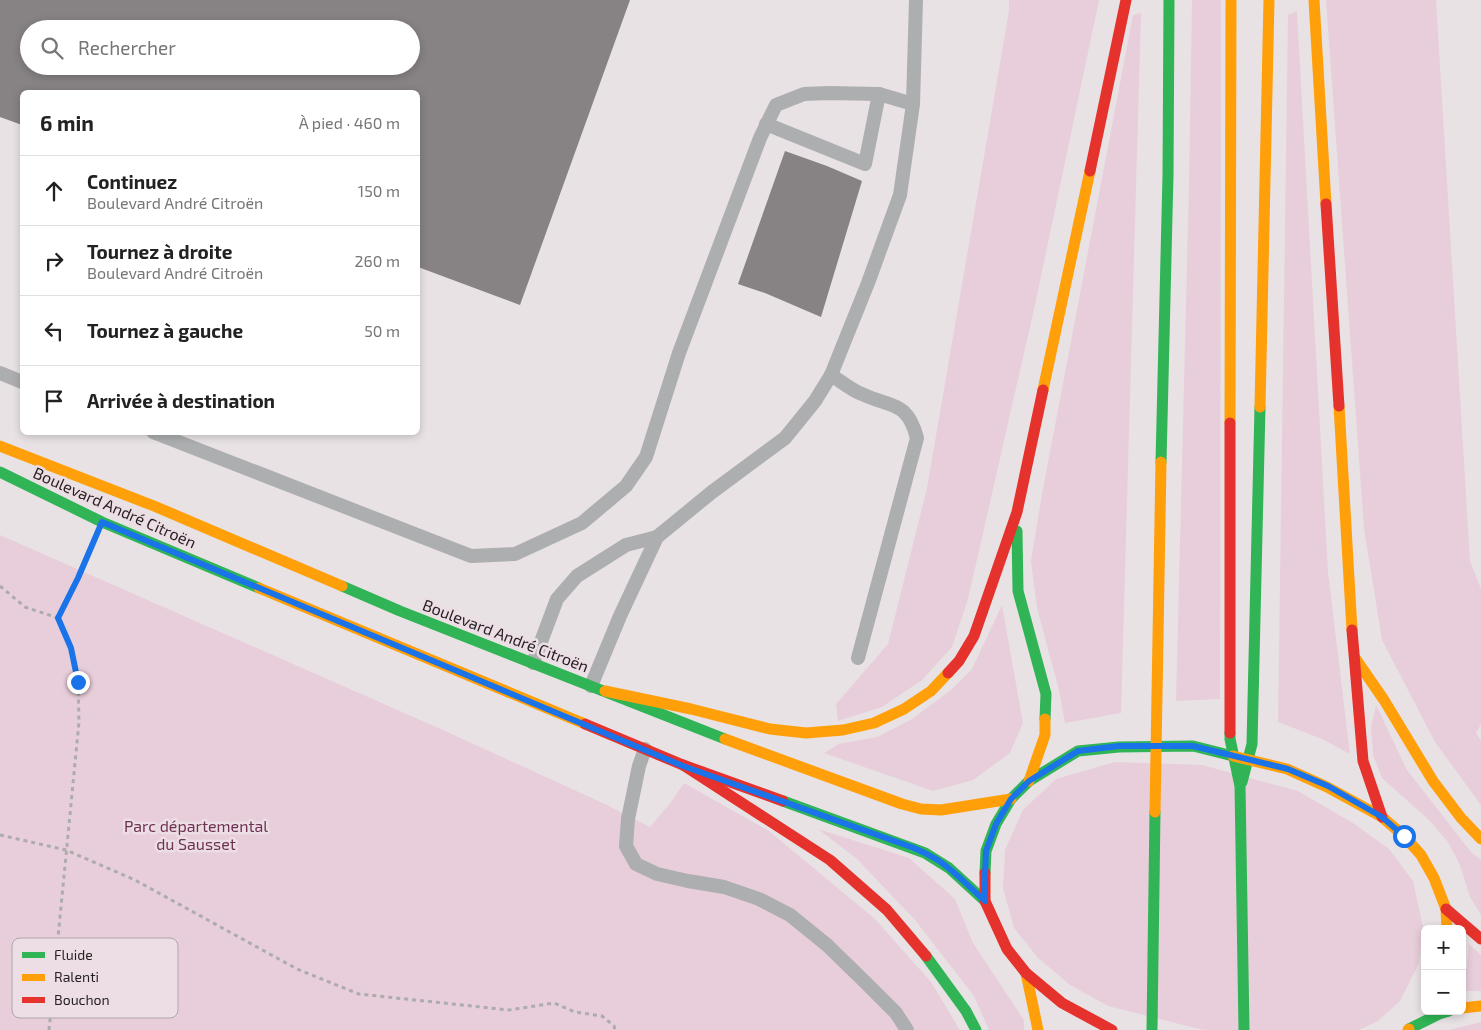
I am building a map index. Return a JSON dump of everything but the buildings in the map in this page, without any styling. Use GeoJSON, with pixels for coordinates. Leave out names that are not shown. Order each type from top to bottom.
{"type":"FeatureCollection","features":[{"type":"Feature","properties":{"kind":"main road"},"geometry":{"type":"LineString","coordinates":[[605,691],[690,709],[770,729],[806,733],[843,730],[874,723],[904,709],[931,692],[959,661],[974,636],[1017,512],[1126,0]]}},
{"type":"Feature","properties":{"kind":"main road"},"geometry":{"type":"LineString","coordinates":[[1152,1030],[1156,705],[1168,185],[1169,0]]}},
{"type":"Feature","properties":{"kind":"main road"},"geometry":{"type":"LineString","coordinates":[[1231,0],[1230,739],[1240,786],[1244,1030]]}},
{"type":"Feature","properties":{"kind":"main road"},"geometry":{"type":"LineString","coordinates":[[1240,786],[1252,744],[1254,703],[1270,0]]}},
{"type":"Feature","properties":{"kind":"main road"},"geometry":{"type":"LineString","coordinates":[[1314,0],[1354,656],[1363,762],[1382,817]]}},
{"type":"Feature","properties":{"kind":"main road","name":"Boulevard André Citroën"},"geometry":{"type":"LineString","coordinates":[[0,446],[154,506],[400,611],[736,743],[902,804],[922,809],[941,810],[1011,799]]}},
{"type":"Feature","properties":{"kind":"main road","name":"Boulevard André Citroën"},"geometry":{"type":"LineString","coordinates":[[0,472],[102,522],[683,766],[914,848],[936,859],[954,872],[985,901],[1007,949],[1026,972],[1062,1003],[1112,1030]]}},
{"type":"Feature","properties":{"kind":"main road"},"geometry":{"type":"LineString","coordinates":[[1017,512],[1018,591],[1046,694],[1045,735],[1029,781]]}},
{"type":"Feature","properties":{"kind":"main road"},"geometry":{"type":"LineString","coordinates":[[1354,656],[1384,700],[1433,780],[1461,818],[1481,839]]}},
{"type":"Feature","properties":{"kind":"main road","name":"Boulevard André Citroën"},"geometry":{"type":"LineString","coordinates":[[985,901],[986,851],[996,824],[1011,799],[1029,781],[1078,751],[1119,746],[1193,746],[1288,769],[1328,786],[1382,817],[1422,855],[1434,878],[1446,909],[1447,925]]}},
{"type":"Feature","properties":{"kind":"main road"},"geometry":{"type":"LineString","coordinates":[[683,766],[830,860],[887,910],[934,965],[966,1011],[976,1030]]}},
{"type":"Feature","properties":{"kind":"main road","name":"Boulevard André Citroën"},"geometry":{"type":"LineString","coordinates":[[1446,909],[1481,939]]}},
{"type":"Feature","properties":{"kind":"main road"},"geometry":{"type":"LineString","coordinates":[[1026,972],[1038,1030]]}},
{"type":"Feature","properties":{"kind":"main road"},"geometry":{"type":"LineString","coordinates":[[1466,1008],[1481,1006]]}},
{"type":"Feature","properties":{"kind":"main road"},"geometry":{"type":"LineString","coordinates":[[1408,1030],[1419,1013]]}},
{"type":"Feature","properties":{"kind":"main road"},"geometry":{"type":"LineString","coordinates":[[1408,1030],[1437,1015]]}},
{"type":"Feature","properties":{"kind":"lane"},"geometry":{"type":"LineString","coordinates":[[533,663],[557,598],[577,576],[626,545],[657,537],[712,492],[785,438],[815,401],[831,375],[868,284],[900,195],[913,104],[916,0]]}},
{"type":"Feature","properties":{"kind":"lane"},"geometry":{"type":"LineString","coordinates":[[161,435],[472,556],[515,554],[582,523],[626,486],[646,457],[679,353],[766,124],[776,105],[804,94],[829,92],[880,94],[913,104]]}},
{"type":"Feature","properties":{"kind":"lane"},"geometry":{"type":"LineString","coordinates":[[766,124],[865,164],[880,94]]}},
{"type":"Feature","properties":{"kind":"lane"},"geometry":{"type":"LineString","coordinates":[[0,373],[20,381]]}},
{"type":"Feature","properties":{"kind":"lane"},"geometry":{"type":"LineString","coordinates":[[831,375],[861,394],[899,407],[908,414],[917,438],[858,658]]}},
{"type":"Feature","properties":{"kind":"lane"},"geometry":{"type":"LineString","coordinates":[[591,686],[620,616],[657,537]]}},
{"type":"Feature","properties":{"kind":"lane"},"geometry":{"type":"LineString","coordinates":[[645,749],[639,766],[628,818],[626,846],[636,864],[657,874],[724,886],[759,899],[790,915],[827,945],[865,982],[896,1013],[907,1030]]}},
{"type":"Feature","properties":{"kind":"path"},"geometry":{"type":"LineString","coordinates":[[58,618],[78,578],[102,522]]}},
{"type":"Feature","properties":{"kind":"path"},"geometry":{"type":"LineString","coordinates":[[0,586],[25,607],[58,618],[71,648],[78,682],[79,722],[58,938]]}},
{"type":"Feature","properties":{"kind":"path"},"geometry":{"type":"LineString","coordinates":[[0,835],[66,850],[134,880],[297,969],[359,994],[508,1010],[554,1004],[575,1012],[602,1016],[614,1026],[615,1030]]}},
{"type":"Feature","properties":{"kind":"green space"},"geometry":{"type":"Polygon","coordinates":[[[1009,0],[1099,0],[1035,305],[968,599],[952,647],[922,680],[882,707],[838,721],[836,704],[888,644],[927,488],[1009,11],[1009,0]]]}},
{"type":"Feature","properties":{"kind":"green space"},"geometry":{"type":"Polygon","coordinates":[[[1192,0],[1221,0],[1220,699],[1176,701],[1189,185],[1192,0]]]}},
{"type":"Feature","properties":{"kind":"green space"},"geometry":{"type":"Polygon","coordinates":[[[1326,0],[1436,0],[1470,561],[1481,589],[1481,724],[1476,733],[1481,741],[1481,805],[1435,742],[1382,640],[1364,529],[1326,0]]]}},
{"type":"Feature","properties":{"kind":"green space"},"geometry":{"type":"Polygon","coordinates":[[[1297,11],[1328,572],[1350,754],[1322,739],[1278,722],[1288,15],[1297,11]]]}},
{"type":"Feature","properties":{"kind":"green space"},"geometry":{"type":"Polygon","coordinates":[[[1141,13],[1121,713],[1065,723],[1059,690],[1037,608],[1031,561],[1133,15],[1141,13]]]}},
{"type":"Feature","properties":{"kind":"green space","name":"Parc départemental du Sausset"},"geometry":{"type":"Polygon","coordinates":[[[0,535],[443,730],[607,805],[650,827],[684,783],[769,831],[875,919],[931,982],[960,1030],[0,1030],[0,535]]]}},
{"type":"Feature","properties":{"kind":"green space"},"geometry":{"type":"Polygon","coordinates":[[[1002,605],[1023,723],[1010,753],[973,780],[933,791],[824,753],[839,744],[877,737],[912,719],[951,690],[972,669],[1002,605]]]}},
{"type":"Feature","properties":{"kind":"green space"},"geometry":{"type":"Polygon","coordinates":[[[1376,705],[1407,770],[1471,852],[1481,860],[1481,915],[1470,897],[1460,865],[1448,842],[1429,820],[1382,778],[1373,755],[1371,727],[1376,705]]]}},
{"type":"Feature","properties":{"kind":"green space"},"geometry":{"type":"Polygon","coordinates":[[[1115,762],[1202,765],[1298,791],[1353,823],[1389,849],[1413,881],[1423,925],[1421,925],[1421,945],[1419,963],[1400,1001],[1378,1021],[1359,1030],[1208,1030],[1108,1006],[1070,985],[1038,958],[1014,928],[1003,888],[1005,850],[1023,810],[1056,779],[1115,762]]]}},
{"type":"Feature","properties":{"kind":"green space"},"geometry":{"type":"Polygon","coordinates":[[[818,829],[909,858],[955,899],[973,943],[1024,1020],[1024,1030],[989,1030],[974,996],[915,920],[857,859],[818,829]]]}},
{"type":"Feature","properties":{"kind":"green space"},"geometry":{"type":"Polygon","coordinates":[[[1469,944],[1481,955],[1481,991],[1466,991],[1469,944]]]}},
{"type":"Feature","properties":{"kind":"green space"},"geometry":{"type":"Polygon","coordinates":[[[1481,1022],[1481,1030],[1449,1030],[1481,1022]]]}},
{"type":"Feature","properties":{"kind":"traffic: fast"},"geometry":{"type":"LineString","coordinates":[[1161,462],[1168,175],[1169,0]]}},
{"type":"Feature","properties":{"kind":"traffic: fast"},"geometry":{"type":"LineString","coordinates":[[1242,782],[1252,744],[1260,407]]}},
{"type":"Feature","properties":{"kind":"traffic: fast"},"geometry":{"type":"LineString","coordinates":[[0,472],[102,522],[259,588]]}},
{"type":"Feature","properties":{"kind":"traffic: fast"},"geometry":{"type":"LineString","coordinates":[[1017,531],[1018,591],[1046,694],[1045,719]]}},
{"type":"Feature","properties":{"kind":"traffic: fast"},"geometry":{"type":"LineString","coordinates":[[342,586],[400,611],[725,739]]}},
{"type":"Feature","properties":{"kind":"traffic: fast"},"geometry":{"type":"LineString","coordinates":[[1230,733],[1240,786],[1244,1030]]}},
{"type":"Feature","properties":{"kind":"traffic: fast"},"geometry":{"type":"LineString","coordinates":[[985,873],[986,851],[996,824],[1011,799],[1029,781],[1078,751],[1119,747],[1193,746],[1233,756]]}},
{"type":"Feature","properties":{"kind":"traffic: fast"},"geometry":{"type":"LineString","coordinates":[[783,801],[925,853],[949,868],[985,901]]}},
{"type":"Feature","properties":{"kind":"traffic: fast"},"geometry":{"type":"LineString","coordinates":[[1152,1030],[1155,812]]}},
{"type":"Feature","properties":{"kind":"traffic: fast"},"geometry":{"type":"LineString","coordinates":[[926,956],[966,1011],[976,1030]]}},
{"type":"Feature","properties":{"kind":"traffic: fast"},"geometry":{"type":"LineString","coordinates":[[1409,1029],[1437,1015]]}},
{"type":"Feature","properties":{"kind":"traffic: slow"},"geometry":{"type":"LineString","coordinates":[[1230,423],[1231,0]]}},
{"type":"Feature","properties":{"kind":"traffic: slow"},"geometry":{"type":"LineString","coordinates":[[1260,407],[1269,0]]}},
{"type":"Feature","properties":{"kind":"traffic: slow"},"geometry":{"type":"LineString","coordinates":[[1314,0],[1326,204]]}},
{"type":"Feature","properties":{"kind":"traffic: slow"},"geometry":{"type":"LineString","coordinates":[[1043,390],[1090,171]]}},
{"type":"Feature","properties":{"kind":"traffic: slow"},"geometry":{"type":"LineString","coordinates":[[1339,406],[1352,630]]}},
{"type":"Feature","properties":{"kind":"traffic: slow"},"geometry":{"type":"LineString","coordinates":[[0,446],[154,506],[342,586]]}},
{"type":"Feature","properties":{"kind":"traffic: slow"},"geometry":{"type":"LineString","coordinates":[[1155,812],[1161,462]]}},
{"type":"Feature","properties":{"kind":"traffic: slow"},"geometry":{"type":"LineString","coordinates":[[259,588],[585,724]]}},
{"type":"Feature","properties":{"kind":"traffic: slow"},"geometry":{"type":"LineString","coordinates":[[1355,658],[1384,700],[1433,781],[1461,818],[1481,839]]}},
{"type":"Feature","properties":{"kind":"traffic: slow"},"geometry":{"type":"LineString","coordinates":[[605,691],[691,709],[770,729],[806,733],[843,730],[874,723],[904,709],[931,691],[948,673]]}},
{"type":"Feature","properties":{"kind":"traffic: slow"},"geometry":{"type":"LineString","coordinates":[[1029,781],[1045,735],[1045,719]]}},
{"type":"Feature","properties":{"kind":"traffic: slow"},"geometry":{"type":"LineString","coordinates":[[725,739],[902,804],[921,809],[941,810],[1011,799]]}},
{"type":"Feature","properties":{"kind":"traffic: slow"},"geometry":{"type":"LineString","coordinates":[[1233,756],[1287,769],[1327,787],[1382,817],[1404,836],[1421,855],[1434,878],[1446,909],[1447,925]]}},
{"type":"Feature","properties":{"kind":"traffic: slow"},"geometry":{"type":"LineString","coordinates":[[1026,973],[1038,1030]]}},
{"type":"Feature","properties":{"kind":"traffic: slow"},"geometry":{"type":"LineString","coordinates":[[1466,1008],[1481,1006]]}},
{"type":"Feature","properties":{"kind":"traffic: jam"},"geometry":{"type":"LineString","coordinates":[[1090,171],[1126,0]]}},
{"type":"Feature","properties":{"kind":"traffic: jam"},"geometry":{"type":"LineString","coordinates":[[1326,204],[1339,406]]}},
{"type":"Feature","properties":{"kind":"traffic: jam"},"geometry":{"type":"LineString","coordinates":[[948,673],[959,661],[974,636],[1017,512],[1043,390]]}},
{"type":"Feature","properties":{"kind":"traffic: jam"},"geometry":{"type":"LineString","coordinates":[[1230,423],[1230,733]]}},
{"type":"Feature","properties":{"kind":"traffic: jam"},"geometry":{"type":"LineString","coordinates":[[1352,630],[1363,761],[1382,817]]}},
{"type":"Feature","properties":{"kind":"traffic: jam"},"geometry":{"type":"LineString","coordinates":[[585,724],[683,765],[783,801]]}},
{"type":"Feature","properties":{"kind":"traffic: jam"},"geometry":{"type":"LineString","coordinates":[[683,765],[830,860],[887,910],[926,956]]}},
{"type":"Feature","properties":{"kind":"traffic: jam"},"geometry":{"type":"LineString","coordinates":[[985,873],[985,901],[1007,949],[1026,973],[1062,1003],[1112,1030]]}},
{"type":"Feature","properties":{"kind":"traffic: jam"},"geometry":{"type":"LineString","coordinates":[[1446,909],[1481,939]]}},
{"type":"Feature","properties":{"kind":"route"},"geometry":{"type":"LineString","coordinates":[[78,682],[71,648],[58,618],[78,578],[102,522],[683,766],[914,848],[936,859],[954,872],[985,901],[986,851],[996,824],[1011,799],[1029,781],[1078,751],[1119,746],[1193,746],[1288,769],[1328,786],[1382,817],[1404,836]]}}]}
